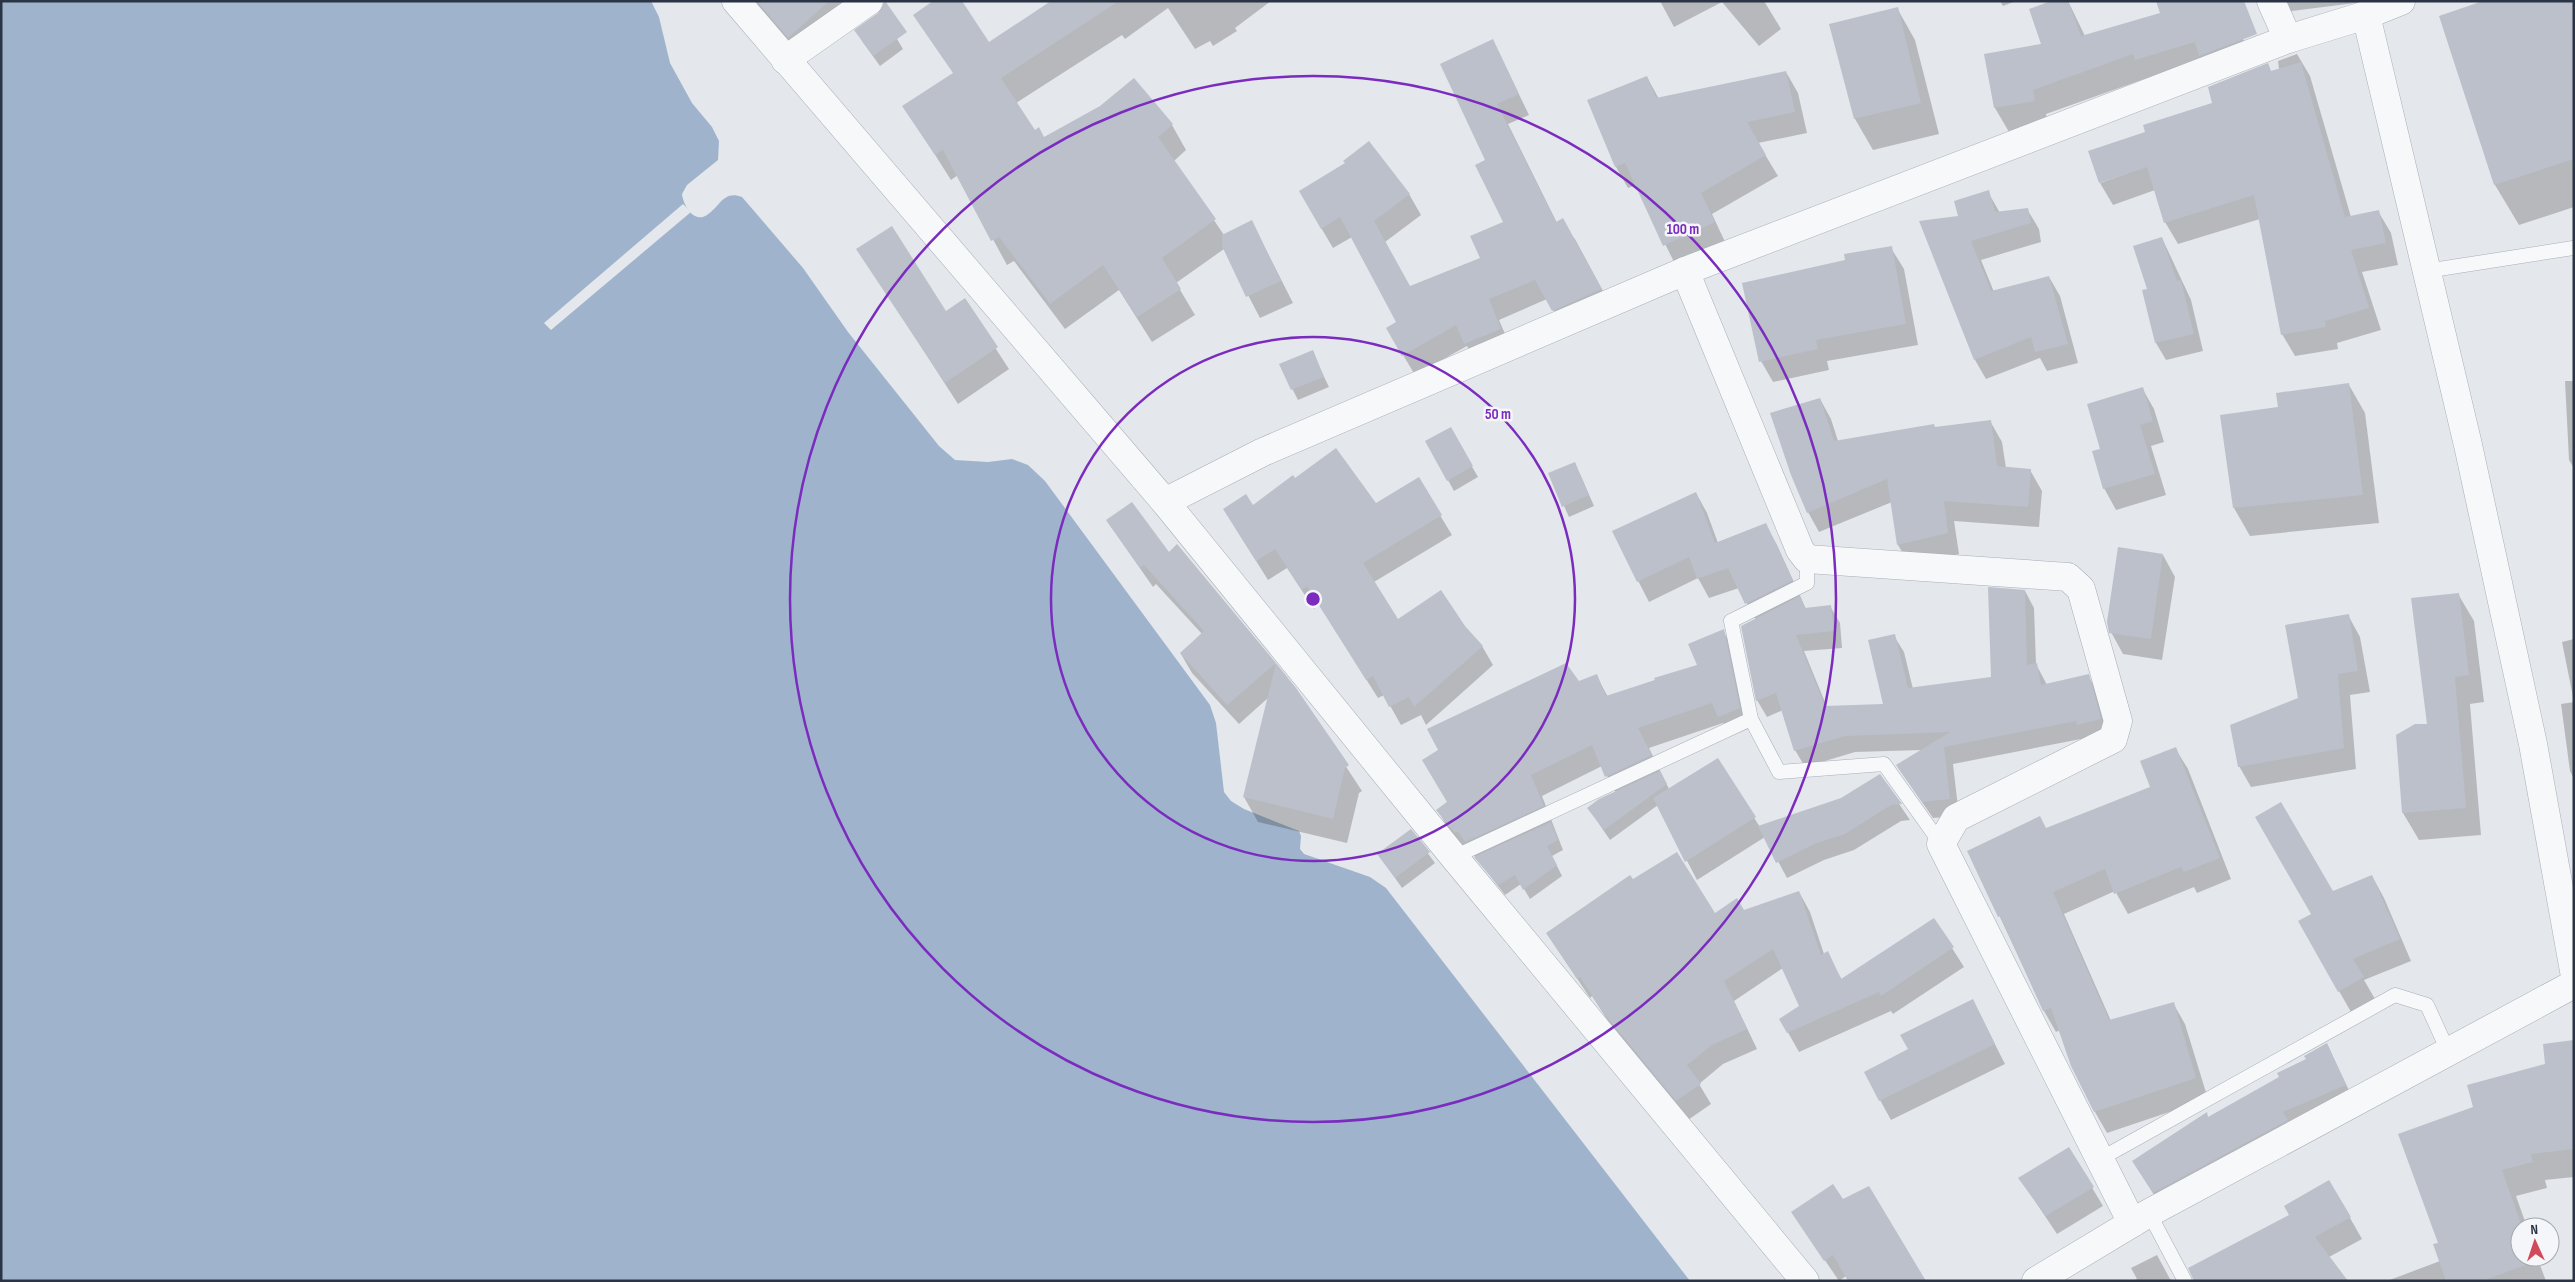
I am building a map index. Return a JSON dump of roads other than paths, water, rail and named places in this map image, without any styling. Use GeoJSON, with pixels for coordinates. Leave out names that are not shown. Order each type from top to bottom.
{"type":"FeatureCollection","features":[{"type":"Feature","properties":{"kind":"street"},"geometry":{"type":"LineString","coordinates":[[736,1],[1165,502],[1454,857],[1805,1281]]}},
{"type":"Feature","properties":{"kind":"street"},"geometry":{"type":"LineString","coordinates":[[785,60],[869,1]]}},
{"type":"Feature","properties":{"kind":"street"},"geometry":{"type":"LineString","coordinates":[[2271,1],[2288,39]]}},
{"type":"Feature","properties":{"kind":"street"},"geometry":{"type":"LineString","coordinates":[[1165,502],[1263,452],[1685,272],[2288,39],[2366,15],[2401,1]]}},
{"type":"Feature","properties":{"kind":"street"},"geometry":{"type":"LineString","coordinates":[[2366,15],[2468,445],[2533,744],[2574,970]]}},
{"type":"Feature","properties":{"kind":"street"},"geometry":{"type":"LineString","coordinates":[[1685,272],[1800,550],[1807,559],[2068,577],[2081,589],[2118,721],[2113,739],[1956,818],[1941,844],[2100,1159],[2141,1218]]}},
{"type":"Feature","properties":{"kind":"street"},"geometry":{"type":"LineString","coordinates":[[2036,1281],[2141,1218],[2574,984]]}},
{"type":"Feature","properties":{"kind":"lane"},"geometry":{"type":"LineString","coordinates":[[2426,271],[2573,248]]}},
{"type":"Feature","properties":{"kind":"lane"},"geometry":{"type":"LineString","coordinates":[[1807,559],[1807,583],[1731,622],[1751,719],[1778,772],[1884,764],[1941,844]]}},
{"type":"Feature","properties":{"kind":"lane"},"geometry":{"type":"LineString","coordinates":[[1454,857],[1751,719]]}},
{"type":"Feature","properties":{"kind":"lane"},"geometry":{"type":"LineString","coordinates":[[2100,1159],[2395,995],[2427,1005],[2448,1051]]}},
{"type":"Feature","properties":{"kind":"lane"},"geometry":{"type":"LineString","coordinates":[[2141,1218],[2185,1281]]}},
{"type":"Feature","properties":{"kind":"water"},"geometry":{"type":"Polygon","coordinates":[[[1,1],[651,1],[659,17],[670,63],[692,103],[712,127],[719,141],[718,160],[687,185],[682,194],[684,203],[690,212],[697,217],[702,217],[711,212],[722,200],[730,196],[742,197],[803,268],[848,332],[939,446],[955,460],[988,462],[1012,459],[1028,465],[1045,481],[1210,705],[1216,723],[1224,792],[1231,801],[1244,809],[1299,831],[1301,836],[1300,849],[1304,854],[1370,877],[1386,888],[1690,1281],[1,1281],[1,1]]]}}]}
